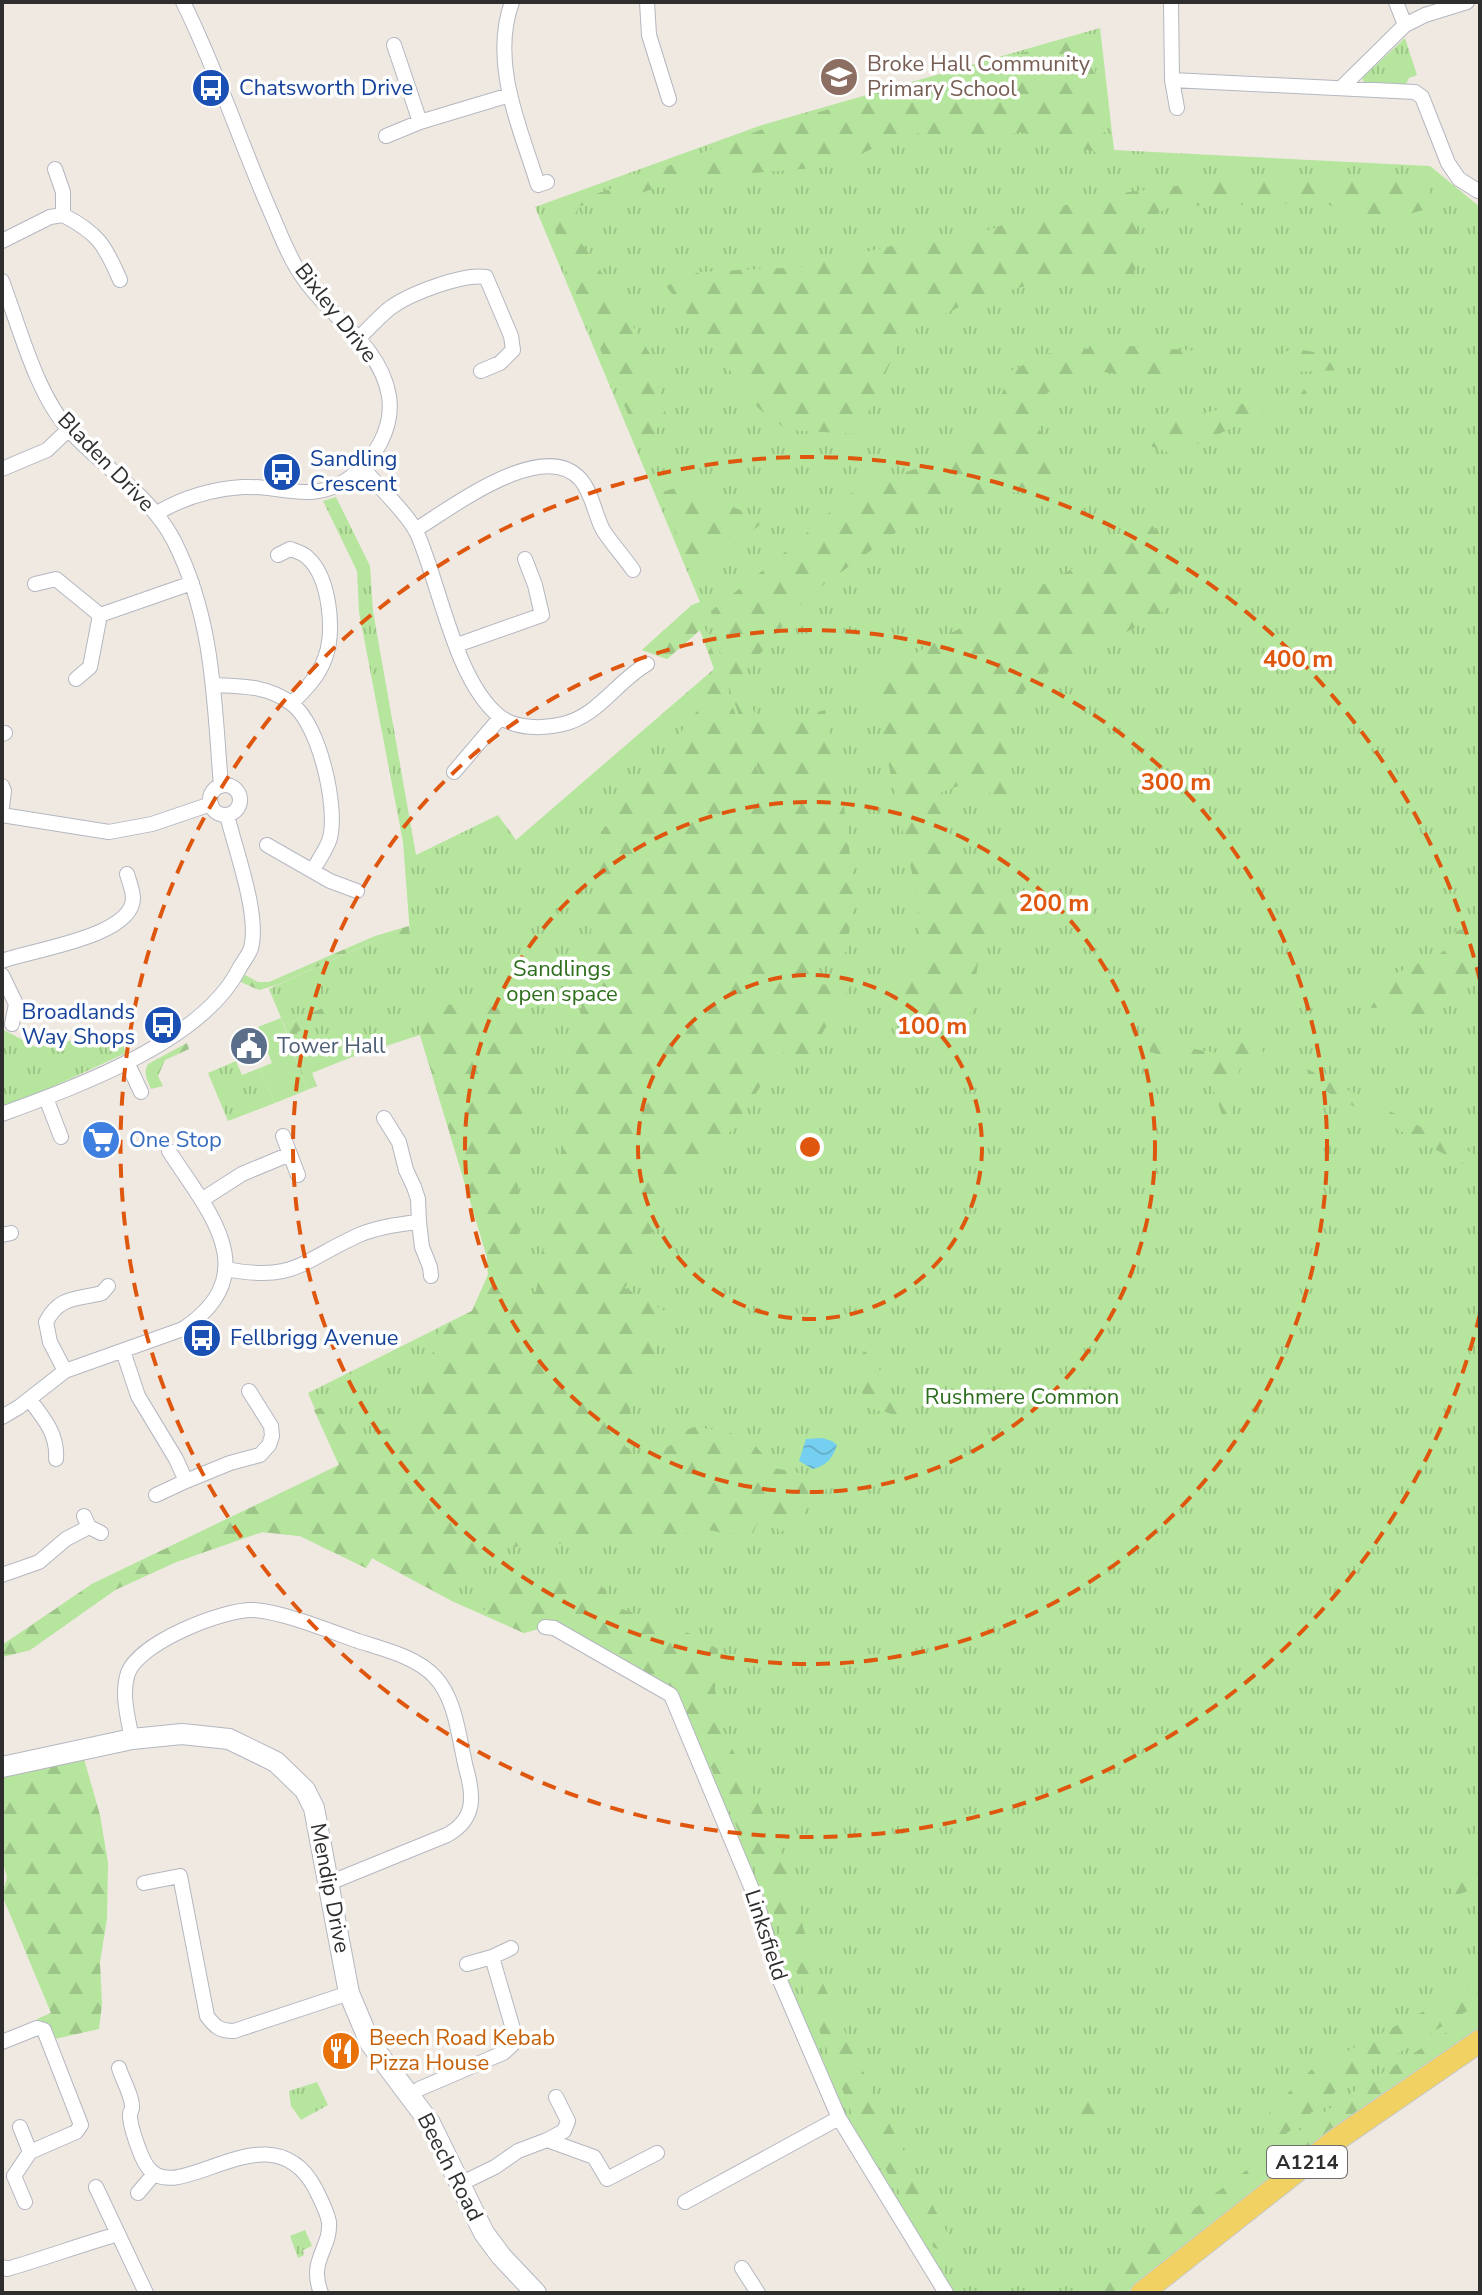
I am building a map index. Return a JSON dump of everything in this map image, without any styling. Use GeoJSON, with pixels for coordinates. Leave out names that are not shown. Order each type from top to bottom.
{"type":"FeatureCollection","features":[{"type":"Feature","properties":{"kind":"main road","name":"A1214"},"geometry":{"type":"LineString","coordinates":[[1142,2293],[1336,2140],[1480,2041]]}},
{"type":"Feature","properties":{"kind":"street","name":"Bixley Drive"},"geometry":{"type":"LineString","coordinates":[[157,513],[181,499],[205,492],[245,487],[312,493],[327,491],[349,479],[374,454],[384,436],[389,417],[389,398],[376,361],[295,266],[183,2]]}},
{"type":"Feature","properties":{"kind":"street"},"geometry":{"type":"LineString","coordinates":[[512,2],[503,35],[510,95],[538,185],[547,182]]}},
{"type":"Feature","properties":{"kind":"street"},"geometry":{"type":"LineString","coordinates":[[647,2],[649,35],[669,99]]}},
{"type":"Feature","properties":{"kind":"street"},"geometry":{"type":"LineString","coordinates":[[1171,2],[1172,80],[1177,108]]}},
{"type":"Feature","properties":{"kind":"street"},"geometry":{"type":"LineString","coordinates":[[1396,2],[1405,25]]}},
{"type":"Feature","properties":{"kind":"street"},"geometry":{"type":"LineString","coordinates":[[1341,88],[1405,25],[1425,15],[1467,2]]}},
{"type":"Feature","properties":{"kind":"street"},"geometry":{"type":"LineString","coordinates":[[394,45],[420,122]]}},
{"type":"Feature","properties":{"kind":"street"},"geometry":{"type":"LineString","coordinates":[[1172,80],[1415,92],[1422,97],[1448,163],[1459,179],[1478,191]]}},
{"type":"Feature","properties":{"kind":"street"},"geometry":{"type":"LineString","coordinates":[[386,136],[420,122],[510,95]]}},
{"type":"Feature","properties":{"kind":"street"},"geometry":{"type":"LineString","coordinates":[[55,169],[63,192],[63,215]]}},
{"type":"Feature","properties":{"kind":"street"},"geometry":{"type":"LineString","coordinates":[[2,241],[50,217],[63,215],[83,225],[105,247],[120,280]]}},
{"type":"Feature","properties":{"kind":"street"},"geometry":{"type":"LineString","coordinates":[[358,339],[401,301],[455,280],[474,275],[486,277],[511,336],[513,350],[500,363],[481,371]]}},
{"type":"Feature","properties":{"kind":"street","name":"Bladen Drive"},"geometry":{"type":"LineString","coordinates":[[2,281],[40,381],[55,410],[69,429],[157,513],[174,541],[192,583],[208,637],[215,685],[221,786]]}},
{"type":"Feature","properties":{"kind":"street"},"geometry":{"type":"LineString","coordinates":[[2,469],[47,450],[69,429]]}},
{"type":"Feature","properties":{"kind":"street"},"geometry":{"type":"LineString","coordinates":[[415,530],[511,474],[532,467],[557,466],[567,469],[581,480],[604,530],[633,570]]}},
{"type":"Feature","properties":{"kind":"street"},"geometry":{"type":"LineString","coordinates":[[362,467],[415,530],[476,692],[500,718],[530,728],[565,724],[595,708],[636,670],[647,664]]}},
{"type":"Feature","properties":{"kind":"street"},"geometry":{"type":"LineString","coordinates":[[278,555],[290,549],[306,555],[319,571],[333,625],[325,659],[310,685],[292,703]]}},
{"type":"Feature","properties":{"kind":"street"},"geometry":{"type":"LineString","coordinates":[[457,645],[542,615],[525,559]]}},
{"type":"Feature","properties":{"kind":"street"},"geometry":{"type":"LineString","coordinates":[[35,584],[56,579],[100,615]]}},
{"type":"Feature","properties":{"kind":"street"},"geometry":{"type":"LineString","coordinates":[[100,615],[192,583]]}},
{"type":"Feature","properties":{"kind":"street"},"geometry":{"type":"LineString","coordinates":[[76,679],[90,667],[100,615]]}},
{"type":"Feature","properties":{"kind":"street"},"geometry":{"type":"LineString","coordinates":[[215,685],[257,686],[292,703],[308,720],[323,756],[331,813],[330,838],[312,871]]}},
{"type":"Feature","properties":{"kind":"street"},"geometry":{"type":"LineString","coordinates":[[454,772],[500,718]]}},
{"type":"Feature","properties":{"kind":"street"},"geometry":{"type":"LineString","coordinates":[[2,786],[2,807]]}},
{"type":"Feature","properties":{"kind":"street"},"geometry":{"type":"LineString","coordinates":[[221,786],[233,787],[241,799],[238,809],[227,815],[216,812],[211,804],[213,792],[221,786]]}},
{"type":"Feature","properties":{"kind":"street"},"geometry":{"type":"LineString","coordinates":[[2,815],[109,832],[152,824],[211,804]]}},
{"type":"Feature","properties":{"kind":"street"},"geometry":{"type":"LineString","coordinates":[[2,1114],[127,1062],[208,1011],[234,979],[251,948],[248,893],[227,815]]}},
{"type":"Feature","properties":{"kind":"street"},"geometry":{"type":"LineString","coordinates":[[267,845],[330,881],[357,891]]}},
{"type":"Feature","properties":{"kind":"street"},"geometry":{"type":"LineString","coordinates":[[2,961],[93,935],[126,915],[133,898],[127,874]]}},
{"type":"Feature","properties":{"kind":"street"},"geometry":{"type":"LineString","coordinates":[[2,975],[16,1004],[12,1024]]}},
{"type":"Feature","properties":{"kind":"street"},"geometry":{"type":"LineString","coordinates":[[127,1062],[141,1092]]}},
{"type":"Feature","properties":{"kind":"street"},"geometry":{"type":"LineString","coordinates":[[46,1098],[61,1137]]}},
{"type":"Feature","properties":{"kind":"street"},"geometry":{"type":"LineString","coordinates":[[384,1118],[399,1142],[414,1187],[422,1247],[433,1257],[431,1276]]}},
{"type":"Feature","properties":{"kind":"street"},"geometry":{"type":"LineString","coordinates":[[283,1136],[298,1175]]}},
{"type":"Feature","properties":{"kind":"street"},"geometry":{"type":"LineString","coordinates":[[2,1417],[65,1371],[159,1339],[197,1320],[212,1304],[225,1269],[221,1232],[203,1199],[169,1151]]}},
{"type":"Feature","properties":{"kind":"street"},"geometry":{"type":"LineString","coordinates":[[203,1199],[242,1174],[290,1154]]}},
{"type":"Feature","properties":{"kind":"street"},"geometry":{"type":"LineString","coordinates":[[225,1269],[254,1274],[278,1273],[314,1260],[360,1235],[419,1222]]}},
{"type":"Feature","properties":{"kind":"street"},"geometry":{"type":"LineString","coordinates":[[65,1371],[50,1342],[46,1322],[54,1308],[61,1304],[81,1295],[101,1296]]}},
{"type":"Feature","properties":{"kind":"street"},"geometry":{"type":"LineString","coordinates":[[123,1351],[138,1396],[186,1481]]}},
{"type":"Feature","properties":{"kind":"street"},"geometry":{"type":"LineString","coordinates":[[156,1495],[230,1463],[260,1455],[269,1445],[271,1426],[249,1388]]}},
{"type":"Feature","properties":{"kind":"street"},"geometry":{"type":"LineString","coordinates":[[29,1399],[45,1420],[57,1444],[56,1459]]}},
{"type":"Feature","properties":{"kind":"street"},"geometry":{"type":"LineString","coordinates":[[2,1575],[39,1562],[66,1539],[91,1525]]}},
{"type":"Feature","properties":{"kind":"street"},"geometry":{"type":"LineString","coordinates":[[132,1739],[125,1688],[128,1673],[137,1659],[197,1624],[230,1612],[254,1610],[334,1633],[397,1654],[433,1675],[450,1703],[472,1791],[472,1807],[466,1819],[447,1835],[329,1883]]}},
{"type":"Feature","properties":{"kind":"street","name":"Linksfield"},"geometry":{"type":"LineString","coordinates":[[545,1627],[554,1628],[671,1695],[756,1899],[778,1976],[839,2118],[946,2293]]}},
{"type":"Feature","properties":{"kind":"street","name":"Mendip Drive"},"geometry":{"type":"LineString","coordinates":[[3,1762],[79,1751],[132,1739],[182,1734],[219,1736],[250,1747],[276,1762],[305,1790],[314,1808],[349,1993]]}},
{"type":"Feature","properties":{"kind":"street"},"geometry":{"type":"LineString","coordinates":[[144,1883],[180,1876],[207,2016],[213,2026],[223,2031],[234,2031],[349,1993]]}},
{"type":"Feature","properties":{"kind":"street"},"geometry":{"type":"LineString","coordinates":[[467,1964],[511,1948]]}},
{"type":"Feature","properties":{"kind":"street"},"geometry":{"type":"LineString","coordinates":[[410,2096],[419,2089],[503,2053],[512,2045],[513,2029],[492,1957]]}},
{"type":"Feature","properties":{"kind":"street","name":"Beech Road"},"geometry":{"type":"LineString","coordinates":[[349,1993],[370,2043],[430,2123],[492,2245],[536,2293]]}},
{"type":"Feature","properties":{"kind":"street"},"geometry":{"type":"LineString","coordinates":[[2,2042],[37,2028],[44,2030],[81,2125],[76,2132],[30,2152],[8,2178],[25,2202]]}},
{"type":"Feature","properties":{"kind":"street"},"geometry":{"type":"LineString","coordinates":[[119,2068],[132,2107],[130,2115],[137,2141],[146,2165],[154,2174],[167,2179],[208,2170],[255,2153],[280,2157],[293,2164],[314,2186],[328,2221],[328,2234],[317,2264],[316,2278],[321,2293]]}},
{"type":"Feature","properties":{"kind":"street"},"geometry":{"type":"LineString","coordinates":[[460,2184],[495,2167],[518,2151],[564,2131],[568,2121],[556,2097]]}},
{"type":"Feature","properties":{"kind":"street"},"geometry":{"type":"LineString","coordinates":[[685,2202],[839,2118]]}},
{"type":"Feature","properties":{"kind":"street"},"geometry":{"type":"LineString","coordinates":[[20,2127],[30,2152]]}},
{"type":"Feature","properties":{"kind":"street"},"geometry":{"type":"LineString","coordinates":[[547,2140],[594,2157],[607,2179],[657,2153]]}},
{"type":"Feature","properties":{"kind":"street"},"geometry":{"type":"LineString","coordinates":[[138,2193],[154,2174]]}},
{"type":"Feature","properties":{"kind":"street"},"geometry":{"type":"LineString","coordinates":[[96,2187],[112,2215],[146,2293]]}},
{"type":"Feature","properties":{"kind":"street"},"geometry":{"type":"LineString","coordinates":[[2,2267],[7,2269],[52,2257],[76,2246],[118,2234]]}},
{"type":"Feature","properties":{"kind":"street"},"geometry":{"type":"LineString","coordinates":[[742,2268],[758,2293]]}},
{"type":"Feature","properties":{"kind":"green space","name":"Rushmere Common"},"geometry":{"type":"Polygon","coordinates":[[[1100,28],[1114,150],[1430,166],[1480,207],[1480,2030],[1373,2100],[1126,2293],[949,2293],[839,2118],[671,1695],[545,1627],[524,1633],[454,1602],[372,1558],[366,1568],[300,1536],[262,1532],[176,1562],[115,1590],[30,1650],[2,1657],[2,1645],[92,1584],[339,1465],[308,1393],[472,1311],[488,1275],[487,1257],[420,1035],[352,1057],[346,1047],[308,1059],[297,1032],[322,1008],[284,1025],[269,989],[374,941],[410,934],[403,842],[359,612],[357,571],[323,501],[336,497],[370,566],[373,611],[416,855],[498,815],[516,840],[714,669],[700,630],[667,659],[642,650],[692,605],[700,602],[535,207],[762,125],[1100,28]]]}},
{"type":"Feature","properties":{"kind":"green space"},"geometry":{"type":"Polygon","coordinates":[[[1091,33],[1100,119],[1114,157],[1020,132],[962,143],[908,131],[837,166],[682,179],[632,196],[579,206],[572,232],[591,255],[650,354],[667,418],[641,444],[556,247],[555,203],[602,192],[768,127],[1091,33]]]}},
{"type":"Feature","properties":{"kind":"green space"},"geometry":{"type":"Polygon","coordinates":[[[1405,38],[1417,75],[1409,78],[1404,88],[1366,86],[1362,78],[1405,38]]]}},
{"type":"Feature","properties":{"kind":"green space"},"geometry":{"type":"Polygon","coordinates":[[[1425,174],[1434,207],[1373,224],[1325,203],[1172,206],[1145,219],[1137,227],[1140,261],[1128,283],[1065,276],[975,299],[903,335],[858,434],[787,430],[758,408],[666,286],[699,272],[800,267],[896,245],[969,238],[1033,213],[1107,195],[1260,175],[1425,174]]]}},
{"type":"Feature","properties":{"kind":"green space"},"geometry":{"type":"Polygon","coordinates":[[[1117,345],[1199,351],[1180,382],[1103,372],[1039,396],[1037,420],[1040,429],[1049,445],[1074,468],[977,507],[945,497],[808,596],[739,679],[758,720],[784,721],[825,710],[841,783],[855,895],[846,952],[810,964],[811,984],[851,985],[807,1059],[785,1050],[725,1139],[663,1209],[625,1288],[672,1315],[637,1390],[620,1440],[633,1455],[662,1450],[674,1443],[679,1433],[694,1427],[725,1431],[751,1441],[775,1468],[830,1480],[822,1499],[807,1505],[801,1522],[779,1533],[775,1519],[764,1509],[753,1533],[726,1534],[701,1528],[680,1536],[512,1547],[468,1559],[454,1602],[372,1558],[366,1568],[300,1536],[262,1532],[176,1562],[115,1590],[30,1650],[2,1657],[3,1645],[92,1584],[339,1465],[314,1410],[328,1405],[351,1441],[414,1419],[440,1327],[472,1311],[488,1275],[487,1257],[420,1034],[416,1003],[502,1007],[527,1029],[517,1210],[525,1292],[531,1297],[536,1291],[567,1118],[601,832],[702,705],[714,668],[700,630],[667,659],[642,650],[692,605],[698,606],[720,675],[764,786],[724,673],[711,611],[776,560],[855,490],[932,463],[993,419],[1010,371],[1050,353],[1117,345]]]}},
{"type":"Feature","properties":{"kind":"green space"},"geometry":{"type":"Polygon","coordinates":[[[1298,349],[1349,359],[1342,370],[1293,372],[1283,352],[1298,349]]]}},
{"type":"Feature","properties":{"kind":"green space"},"geometry":{"type":"Polygon","coordinates":[[[1304,389],[1307,393],[1197,444],[1182,457],[1141,443],[1172,407],[1197,415],[1304,389]]]}},
{"type":"Feature","properties":{"kind":"green space"},"geometry":{"type":"Polygon","coordinates":[[[692,482],[699,492],[765,521],[692,576],[660,493],[692,482]]]}},
{"type":"Feature","properties":{"kind":"green space"},"geometry":{"type":"Polygon","coordinates":[[[1153,526],[1186,583],[1160,615],[1033,679],[1008,716],[1014,804],[966,783],[937,794],[952,848],[1024,916],[981,943],[968,1031],[956,1031],[883,997],[921,954],[916,892],[879,720],[864,684],[940,639],[1153,526]]]}},
{"type":"Feature","properties":{"kind":"green space"},"geometry":{"type":"Polygon","coordinates":[[[1480,922],[1480,972],[1444,995],[1420,1029],[1398,1022],[1392,1007],[1372,1008],[1358,999],[1389,977],[1446,950],[1442,937],[1480,922]]]}},
{"type":"Feature","properties":{"kind":"green space"},"geometry":{"type":"Polygon","coordinates":[[[409,926],[410,935],[374,941],[277,985],[259,990],[234,979],[238,971],[258,982],[269,982],[375,936],[409,926]]]}},
{"type":"Feature","properties":{"kind":"green space"},"geometry":{"type":"Polygon","coordinates":[[[322,1008],[327,1020],[297,1032],[308,1059],[347,1047],[352,1057],[312,1073],[317,1086],[307,1090],[284,1025],[322,1008]]]}},
{"type":"Feature","properties":{"kind":"green space"},"geometry":{"type":"Polygon","coordinates":[[[281,1018],[307,1090],[275,1103],[260,1068],[272,1063],[258,1027],[281,1018]]]}},
{"type":"Feature","properties":{"kind":"green space"},"geometry":{"type":"Polygon","coordinates":[[[1145,1020],[1170,1040],[1205,1051],[1217,1053],[1235,1043],[1258,1041],[1264,1054],[1241,1064],[1234,1092],[1231,1142],[1206,1067],[1150,1052],[1145,1020]]]}},
{"type":"Feature","properties":{"kind":"green space"},"geometry":{"type":"Polygon","coordinates":[[[2,1029],[36,1047],[118,1032],[126,1053],[46,1090],[2,1106],[2,1029]]]}},
{"type":"Feature","properties":{"kind":"green space"},"geometry":{"type":"Polygon","coordinates":[[[187,1043],[189,1049],[165,1060],[158,1076],[163,1086],[151,1089],[146,1073],[148,1064],[187,1043]]]}},
{"type":"Feature","properties":{"kind":"green space"},"geometry":{"type":"Polygon","coordinates":[[[236,1061],[242,1075],[260,1068],[275,1103],[228,1121],[208,1073],[236,1061]]]}},
{"type":"Feature","properties":{"kind":"green space"},"geometry":{"type":"Polygon","coordinates":[[[1307,1069],[1480,1157],[1480,1173],[1310,1083],[1307,1069]]]}},
{"type":"Feature","properties":{"kind":"green space"},"geometry":{"type":"Polygon","coordinates":[[[864,1351],[878,1363],[885,1395],[903,1405],[913,1419],[909,1423],[866,1406],[858,1377],[862,1368],[858,1361],[864,1351]]]}},
{"type":"Feature","properties":{"kind":"green space"},"geometry":{"type":"Polygon","coordinates":[[[504,1577],[600,1582],[611,1605],[691,1634],[718,1649],[715,1688],[720,1723],[781,1852],[814,1964],[874,2095],[958,2253],[934,2248],[853,2117],[769,1901],[699,1740],[675,1706],[671,1695],[545,1627],[524,1633],[482,1614],[504,1577]]]}},
{"type":"Feature","properties":{"kind":"green space"},"geometry":{"type":"Polygon","coordinates":[[[84,1759],[100,1815],[108,1863],[107,1919],[100,1962],[102,2004],[99,2029],[55,2039],[48,2025],[37,2021],[51,2013],[2,1895],[7,1877],[2,1859],[2,1777],[84,1759]]]}},
{"type":"Feature","properties":{"kind":"green space"},"geometry":{"type":"Polygon","coordinates":[[[1480,1820],[1480,1886],[1455,1896],[1446,1882],[1470,1860],[1475,1830],[1480,1820]]]}},
{"type":"Feature","properties":{"kind":"green space"},"geometry":{"type":"Polygon","coordinates":[[[1480,1982],[1480,2003],[1338,2090],[1273,2145],[1260,2141],[1270,2111],[1311,2070],[1480,1982]]]}},
{"type":"Feature","properties":{"kind":"green space"},"geometry":{"type":"Polygon","coordinates":[[[1480,2011],[1480,2029],[1321,2137],[1121,2293],[1081,2293],[1345,2097],[1480,2011]]]}},
{"type":"Feature","properties":{"kind":"green space"},"geometry":{"type":"Polygon","coordinates":[[[317,2082],[328,2105],[301,2120],[291,2106],[289,2091],[317,2082]]]}},
{"type":"Feature","properties":{"kind":"green space"},"geometry":{"type":"Polygon","coordinates":[[[1090,2093],[1100,2099],[1093,2122],[1077,2130],[1067,2116],[1090,2093]]]}},
{"type":"Feature","properties":{"kind":"green space"},"geometry":{"type":"Polygon","coordinates":[[[305,2230],[312,2246],[303,2250],[304,2255],[298,2258],[290,2236],[305,2230]]]}},
{"type":"Feature","properties":{"kind":"water"},"geometry":{"type":"Polygon","coordinates":[[[822,1438],[837,1445],[828,1461],[813,1469],[799,1461],[806,1439],[822,1438]]]}},
{"type":"Feature","properties":{"kind":"place","name":"Broke Hall Community Primary School"},"geometry":{"type":"Point","coordinates":[839,77]}},
{"type":"Feature","properties":{"kind":"place","name":"Chatsworth Drive"},"geometry":{"type":"Point","coordinates":[211,88]}},
{"type":"Feature","properties":{"kind":"place","name":"Sandling Crescent"},"geometry":{"type":"Point","coordinates":[282,472]}},
{"type":"Feature","properties":{"kind":"place","name":"Broadlands Way Shops"},"geometry":{"type":"Point","coordinates":[163,1025]}},
{"type":"Feature","properties":{"kind":"place","name":"Tower Hall"},"geometry":{"type":"Point","coordinates":[249,1046]}},
{"type":"Feature","properties":{"kind":"place","name":"One Stop"},"geometry":{"type":"Point","coordinates":[101,1140]}},
{"type":"Feature","properties":{"kind":"place","name":"Fellbrigg Avenue"},"geometry":{"type":"Point","coordinates":[202,1338]}},
{"type":"Feature","properties":{"kind":"place","name":"Beech Road Kebab Pizza House"},"geometry":{"type":"Point","coordinates":[341,2051]}},
{"type":"Feature","properties":{"kind":"park label","name":"Sandlings open space"},"geometry":{"type":"Point","coordinates":[562,982]}}]}
